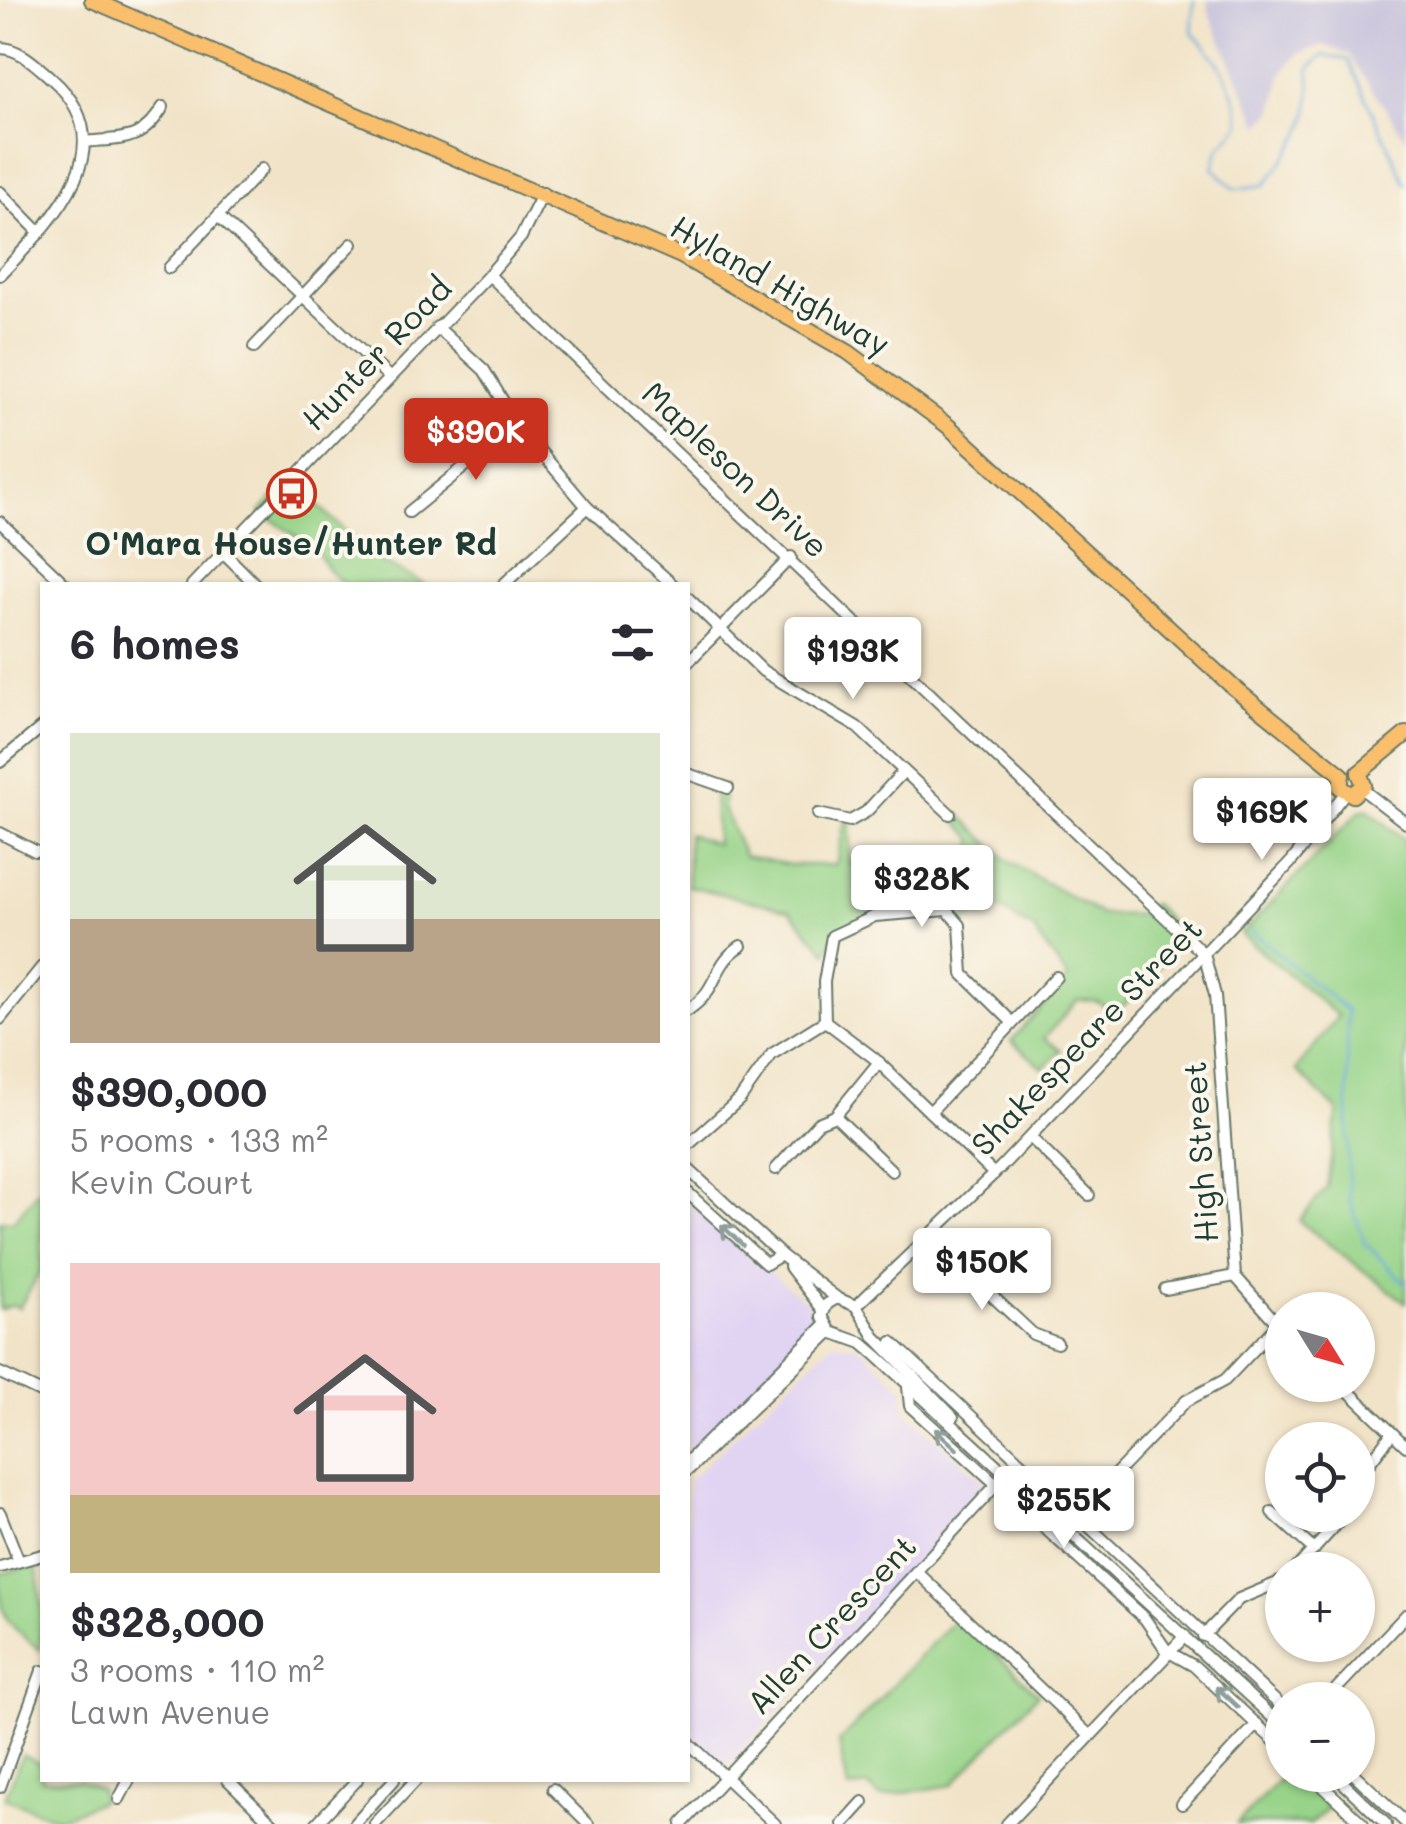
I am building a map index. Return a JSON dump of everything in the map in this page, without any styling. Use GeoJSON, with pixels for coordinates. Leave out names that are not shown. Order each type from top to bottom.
{"type":"FeatureCollection","features":[{"type":"Feature","properties":{"kind":"main road","name":"Hyland Highway"},"geometry":{"type":"LineString","coordinates":[[92,0],[543,192],[681,256],[848,352],[948,426],[1233,688],[1342,775]]}},
{"type":"Feature","properties":{"kind":"main road"},"geometry":{"type":"LineString","coordinates":[[1361,781],[1350,771],[1342,775],[1340,784],[1345,794],[1357,794],[1361,781],[1406,734]]}},
{"type":"Feature","properties":{"kind":"street"},"geometry":{"type":"LineString","coordinates":[[0,48],[22,55],[56,83],[69,100],[84,142],[75,186],[40,233],[0,274]]}},
{"type":"Feature","properties":{"kind":"street"},"geometry":{"type":"LineString","coordinates":[[84,142],[149,130],[163,107]]}},
{"type":"Feature","properties":{"kind":"street"},"geometry":{"type":"LineString","coordinates":[[168,268],[262,169]]}},
{"type":"Feature","properties":{"kind":"street"},"geometry":{"type":"LineString","coordinates":[[0,192],[40,233]]}},
{"type":"Feature","properties":{"kind":"street","name":"Hunter Road"},"geometry":{"type":"LineString","coordinates":[[195,582],[388,376],[490,275],[521,236],[543,192]]}},
{"type":"Feature","properties":{"kind":"street"},"geometry":{"type":"LineString","coordinates":[[218,216],[388,376]]}},
{"type":"Feature","properties":{"kind":"street"},"geometry":{"type":"LineString","coordinates":[[254,347],[352,244]]}},
{"type":"Feature","properties":{"kind":"street","name":"Mapleson Drive"},"geometry":{"type":"LineString","coordinates":[[490,275],[792,557],[1204,954]]}},
{"type":"Feature","properties":{"kind":"street"},"geometry":{"type":"LineString","coordinates":[[437,327],[484,370],[517,424],[588,507],[671,582]]}},
{"type":"Feature","properties":{"kind":"street"},"geometry":{"type":"LineString","coordinates":[[410,512],[517,424]]}},
{"type":"Feature","properties":{"kind":"street"},"geometry":{"type":"LineString","coordinates":[[506,582],[588,507]]}},
{"type":"Feature","properties":{"kind":"street"},"geometry":{"type":"LineString","coordinates":[[0,522],[63,582]]}},
{"type":"Feature","properties":{"kind":"street"},"geometry":{"type":"LineString","coordinates":[[223,552],[253,582]]}},
{"type":"Feature","properties":{"kind":"street"},"geometry":{"type":"LineString","coordinates":[[690,660],[792,557]]}},
{"type":"Feature","properties":{"kind":"street"},"geometry":{"type":"LineString","coordinates":[[690,600],[763,671],[857,727],[950,814]]}},
{"type":"Feature","properties":{"kind":"street"},"geometry":{"type":"LineString","coordinates":[[0,762],[40,729]]}},
{"type":"Feature","properties":{"kind":"street"},"geometry":{"type":"LineString","coordinates":[[818,814],[850,821],[866,812],[904,772]]}},
{"type":"Feature","properties":{"kind":"street"},"geometry":{"type":"LineString","coordinates":[[690,775],[728,788]]}},
{"type":"Feature","properties":{"kind":"street"},"geometry":{"type":"LineString","coordinates":[[1361,781],[1406,823]]}},
{"type":"Feature","properties":{"kind":"street","name":"Shakespeare Street"},"geometry":{"type":"LineString","coordinates":[[833,1331],[854,1328],[857,1311],[1030,1138],[1291,862],[1345,794]]}},
{"type":"Feature","properties":{"kind":"street"},"geometry":{"type":"LineString","coordinates":[[0,833],[36,851]]}},
{"type":"Feature","properties":{"kind":"street"},"geometry":{"type":"LineString","coordinates":[[825,1021],[824,982],[832,936],[876,916],[947,910],[960,925],[963,974],[1012,1022]]}},
{"type":"Feature","properties":{"kind":"street"},"geometry":{"type":"LineString","coordinates":[[690,1009],[707,997],[724,957],[741,946]]}},
{"type":"Feature","properties":{"kind":"street","name":"High Street"},"geometry":{"type":"LineString","coordinates":[[1204,954],[1215,995],[1235,1276],[1265,1309]]}},
{"type":"Feature","properties":{"kind":"street"},"geometry":{"type":"LineString","coordinates":[[0,1019],[40,969]]}},
{"type":"Feature","properties":{"kind":"street"},"geometry":{"type":"LineString","coordinates":[[930,1112],[1056,977]]}},
{"type":"Feature","properties":{"kind":"street"},"geometry":{"type":"LineString","coordinates":[[825,1021],[878,1062],[994,1174]]}},
{"type":"Feature","properties":{"kind":"street"},"geometry":{"type":"LineString","coordinates":[[690,1143],[740,1099],[772,1054],[825,1021]]}},
{"type":"Feature","properties":{"kind":"street"},"geometry":{"type":"LineString","coordinates":[[776,1169],[818,1124],[834,1116],[878,1062]]}},
{"type":"Feature","properties":{"kind":"street"},"geometry":{"type":"LineString","coordinates":[[834,1116],[892,1171]]}},
{"type":"Feature","properties":{"kind":"street"},"geometry":{"type":"LineString","coordinates":[[1030,1138],[1090,1195]]}},
{"type":"Feature","properties":{"kind":"street"},"geometry":{"type":"LineString","coordinates":[[690,1171],[781,1255],[857,1311],[970,1437]]}},
{"type":"Feature","properties":{"kind":"street"},"geometry":{"type":"LineString","coordinates":[[690,1195],[766,1264],[781,1255]]}},
{"type":"Feature","properties":{"kind":"street"},"geometry":{"type":"LineString","coordinates":[[930,1238],[1033,1334],[1057,1343]]}},
{"type":"Feature","properties":{"kind":"street"},"geometry":{"type":"LineString","coordinates":[[781,1255],[824,1310],[833,1331],[876,1355],[908,1387],[970,1437],[1265,1710]]}},
{"type":"Feature","properties":{"kind":"street"},"geometry":{"type":"LineString","coordinates":[[1164,1289],[1235,1276]]}},
{"type":"Feature","properties":{"kind":"street"},"geometry":{"type":"LineString","coordinates":[[824,1310],[837,1298]]}},
{"type":"Feature","properties":{"kind":"street"},"geometry":{"type":"LineString","coordinates":[[690,1459],[758,1386],[833,1331]]}},
{"type":"Feature","properties":{"kind":"street"},"geometry":{"type":"LineString","coordinates":[[690,1468],[833,1331]]}},
{"type":"Feature","properties":{"kind":"street"},"geometry":{"type":"LineString","coordinates":[[1077,1514],[1186,1401],[1225,1380],[1265,1341]]}},
{"type":"Feature","properties":{"kind":"street"},"geometry":{"type":"LineString","coordinates":[[892,1342],[1265,1691]]}},
{"type":"Feature","properties":{"kind":"street"},"geometry":{"type":"LineString","coordinates":[[0,1373],[40,1392]]}},
{"type":"Feature","properties":{"kind":"street"},"geometry":{"type":"LineString","coordinates":[[908,1387],[910,1406],[1145,1619],[1167,1652],[1194,1666],[1265,1732]]}},
{"type":"Feature","properties":{"kind":"street"},"geometry":{"type":"LineString","coordinates":[[1360,1402],[1406,1446]]}},
{"type":"Feature","properties":{"kind":"street"},"geometry":{"type":"LineString","coordinates":[[1375,1456],[1392,1433]]}},
{"type":"Feature","properties":{"kind":"street","name":"Allen Crescent"},"geometry":{"type":"LineString","coordinates":[[682,1824],[1020,1460]]}},
{"type":"Feature","properties":{"kind":"street"},"geometry":{"type":"LineString","coordinates":[[0,1513],[18,1559]]}},
{"type":"Feature","properties":{"kind":"street"},"geometry":{"type":"LineString","coordinates":[[1294,1532],[1314,1550],[1329,1532]]}},
{"type":"Feature","properties":{"kind":"street"},"geometry":{"type":"LineString","coordinates":[[0,1566],[40,1555]]}},
{"type":"Feature","properties":{"kind":"street"},"geometry":{"type":"LineString","coordinates":[[917,1572],[1089,1735]]}},
{"type":"Feature","properties":{"kind":"street"},"geometry":{"type":"LineString","coordinates":[[1007,1824],[1167,1652],[1205,1634],[1239,1600],[1265,1589]]}},
{"type":"Feature","properties":{"kind":"street"},"geometry":{"type":"LineString","coordinates":[[1343,1682],[1406,1616]]}},
{"type":"Feature","properties":{"kind":"street"},"geometry":{"type":"LineString","coordinates":[[0,1787],[40,1676]]}},
{"type":"Feature","properties":{"kind":"street"},"geometry":{"type":"LineString","coordinates":[[1182,1804],[1257,1724]]}},
{"type":"Feature","properties":{"kind":"street"},"geometry":{"type":"LineString","coordinates":[[690,1744],[775,1824]]}},
{"type":"Feature","properties":{"kind":"street"},"geometry":{"type":"LineString","coordinates":[[119,1800],[127,1782]]}},
{"type":"Feature","properties":{"kind":"street"},"geometry":{"type":"LineString","coordinates":[[230,1782],[274,1824]]}},
{"type":"Feature","properties":{"kind":"street"},"geometry":{"type":"LineString","coordinates":[[316,1824],[355,1782]]}},
{"type":"Feature","properties":{"kind":"street"},"geometry":{"type":"LineString","coordinates":[[354,1824],[392,1782]]}},
{"type":"Feature","properties":{"kind":"street"},"geometry":{"type":"LineString","coordinates":[[375,1824],[414,1782]]}},
{"type":"Feature","properties":{"kind":"street"},"geometry":{"type":"LineString","coordinates":[[553,1789],[588,1824]]}},
{"type":"Feature","properties":{"kind":"street"},"geometry":{"type":"LineString","coordinates":[[1329,1792],[1363,1824]]}},
{"type":"Feature","properties":{"kind":"street"},"geometry":{"type":"LineString","coordinates":[[1359,1792],[1398,1820]]}},
{"type":"Feature","properties":{"kind":"street"},"geometry":{"type":"LineString","coordinates":[[1371,1792],[1398,1820]]}},
{"type":"Feature","properties":{"kind":"street"},"geometry":{"type":"LineString","coordinates":[[843,1824],[864,1802]]}},
{"type":"Feature","properties":{"kind":"shaded area"},"geometry":{"type":"Polygon","coordinates":[[[1207,0],[1406,0],[1406,139],[1349,55],[1324,45],[1299,53],[1282,73],[1274,110],[1260,126],[1210,16],[1207,0]]]}},
{"type":"Feature","properties":{"kind":"shaded area"},"geometry":{"type":"Polygon","coordinates":[[[690,1205],[814,1309],[812,1330],[690,1451],[690,1205]]]}},
{"type":"Feature","properties":{"kind":"shaded area"},"geometry":{"type":"Polygon","coordinates":[[[832,1343],[857,1345],[904,1389],[904,1409],[988,1486],[725,1768],[690,1734],[690,1479],[832,1343]]]}},
{"type":"Feature","properties":{"kind":"green space"},"geometry":{"type":"Polygon","coordinates":[[[291,480],[371,556],[420,582],[342,582],[314,548],[260,512],[291,480]]]}},
{"type":"Feature","properties":{"kind":"green space"},"geometry":{"type":"Polygon","coordinates":[[[714,784],[724,787],[723,808],[744,856],[791,865],[836,865],[845,820],[850,821],[850,864],[972,866],[974,839],[950,814],[959,814],[1008,861],[1102,915],[1143,914],[1152,904],[1186,937],[1114,1016],[1099,1002],[1078,1000],[1044,1038],[1061,1050],[1043,1068],[1011,1041],[1068,978],[1033,929],[992,904],[960,925],[953,914],[886,914],[833,938],[827,953],[790,910],[690,886],[690,835],[716,844],[714,784]]]}},
{"type":"Feature","properties":{"kind":"green space"},"geometry":{"type":"Polygon","coordinates":[[[1367,809],[1406,841],[1406,1303],[1299,1221],[1327,1187],[1338,1111],[1296,1070],[1338,1016],[1241,934],[1360,811],[1367,809]]]}},
{"type":"Feature","properties":{"kind":"green space"},"geometry":{"type":"Polygon","coordinates":[[[40,1188],[40,1272],[19,1308],[13,1305],[0,1310],[0,1221],[13,1221],[40,1188]]]}},
{"type":"Feature","properties":{"kind":"green space"},"geometry":{"type":"Polygon","coordinates":[[[36,1564],[40,1650],[7,1618],[0,1574],[36,1564]]]}},
{"type":"Feature","properties":{"kind":"green space"},"geometry":{"type":"Polygon","coordinates":[[[957,1617],[1038,1694],[952,1785],[880,1797],[868,1786],[848,1789],[839,1742],[957,1617]]]}},
{"type":"Feature","properties":{"kind":"green space"},"geometry":{"type":"Polygon","coordinates":[[[22,1755],[40,1763],[40,1782],[83,1782],[101,1790],[101,1801],[57,1819],[5,1798],[22,1755]]]}},
{"type":"Feature","properties":{"kind":"green space"},"geometry":{"type":"Polygon","coordinates":[[[1267,1792],[1312,1792],[1328,1807],[1311,1824],[1237,1824],[1267,1792]]]}},
{"type":"Feature","properties":{"kind":"waterway"},"geometry":{"type":"LineString","coordinates":[[1194,0],[1192,33],[1225,74],[1238,110],[1241,124],[1218,150],[1213,168],[1235,189],[1265,185],[1295,144],[1310,105],[1309,69],[1323,55],[1348,60],[1406,184]]}},
{"type":"Feature","properties":{"kind":"waterway"},"geometry":{"type":"LineString","coordinates":[[1250,930],[1347,1011],[1349,1197],[1365,1243],[1406,1284]]}},
{"type":"Feature","properties":{"kind":"place","name":"O'Mara House/Hunter Rd"},"geometry":{"type":"Point","coordinates":[291,494]}}]}
